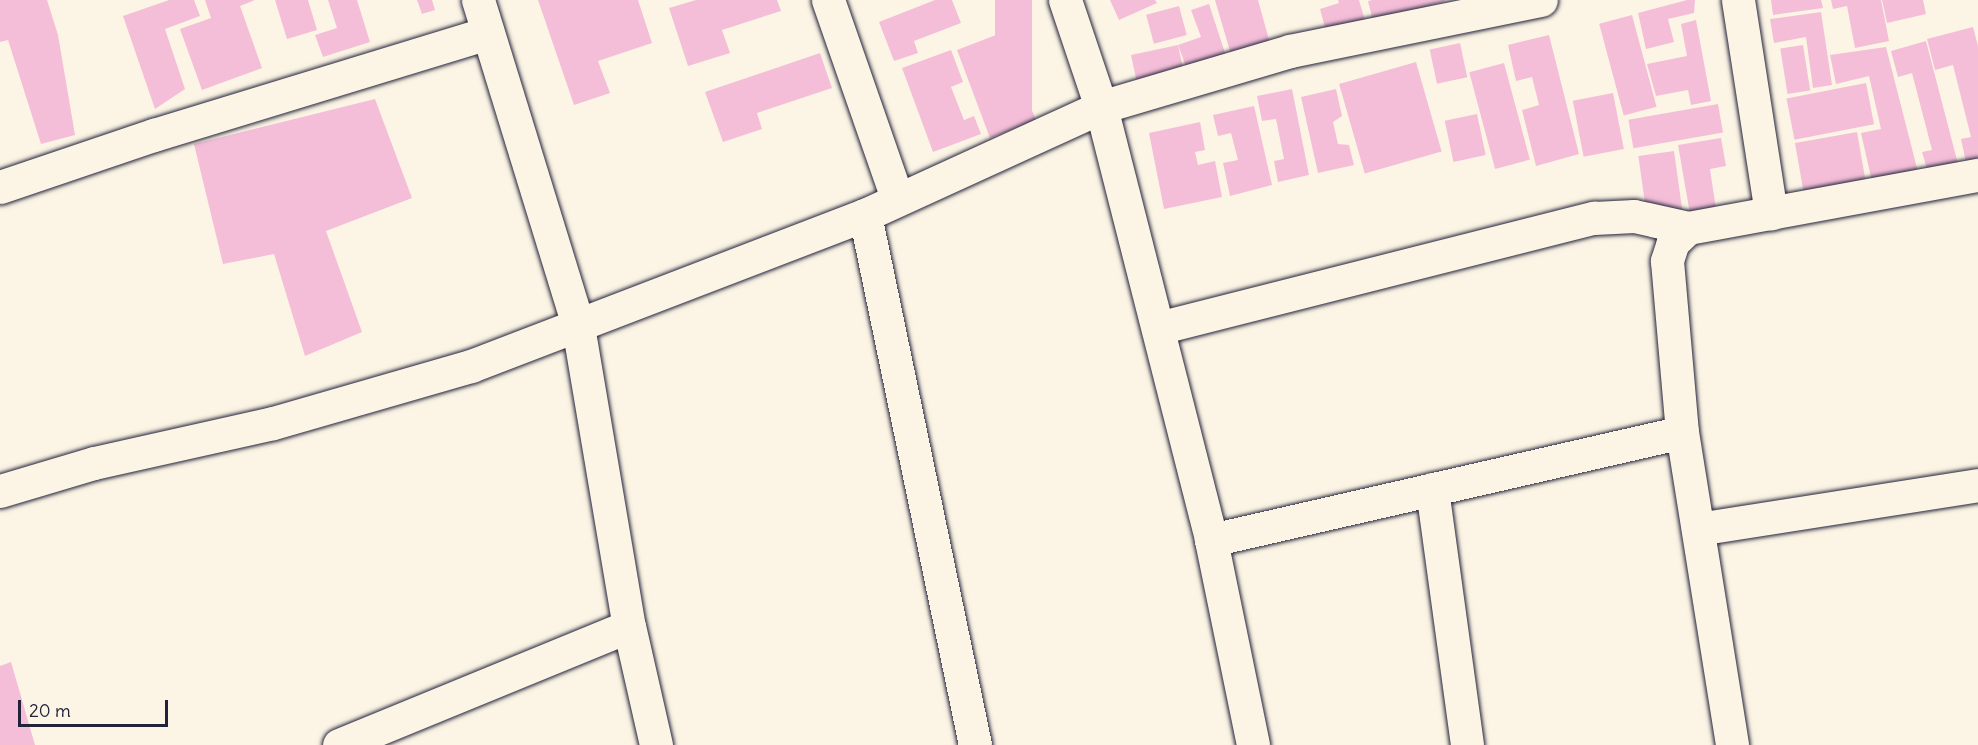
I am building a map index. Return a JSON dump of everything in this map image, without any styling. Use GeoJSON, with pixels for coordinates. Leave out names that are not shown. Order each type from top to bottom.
{"type":"FeatureCollection","features":[{"type":"Feature","properties":{"kind":"street"},"geometry":{"type":"LineString","coordinates":[[478,0],[578,326],[629,626],[656,745]]}},
{"type":"Feature","properties":{"kind":"street"},"geometry":{"type":"LineString","coordinates":[[828,0],[897,198]]}},
{"type":"Feature","properties":{"kind":"street"},"geometry":{"type":"LineString","coordinates":[[1065,0],[1101,106],[1212,540],[1253,745]]}},
{"type":"Feature","properties":{"kind":"street"},"geometry":{"type":"LineString","coordinates":[[0,491],[94,463],[273,423],[438,376],[578,326],[865,215],[897,198],[1101,106],[1290,51],[1541,0]]}},
{"type":"Feature","properties":{"kind":"street"},"geometry":{"type":"LineString","coordinates":[[1738,0],[1771,213]]}},
{"type":"Feature","properties":{"kind":"street"},"geometry":{"type":"LineString","coordinates":[[0,187],[154,135],[488,33]]}},
{"type":"Feature","properties":{"kind":"street"},"geometry":{"type":"LineString","coordinates":[[1158,328],[1594,218],[1634,216],[1688,228],[1978,175]]}},
{"type":"Feature","properties":{"kind":"street"},"geometry":{"type":"LineString","coordinates":[[865,215],[975,745]]}},
{"type":"Feature","properties":{"kind":"street"},"geometry":{"type":"LineString","coordinates":[[1688,228],[1673,243],[1667,261],[1682,432],[1732,745]]}},
{"type":"Feature","properties":{"kind":"street"},"geometry":{"type":"LineString","coordinates":[[1212,540],[1682,432]]}},
{"type":"Feature","properties":{"kind":"street"},"geometry":{"type":"LineString","coordinates":[[1698,530],[1978,485]]}},
{"type":"Feature","properties":{"kind":"street"},"geometry":{"type":"LineString","coordinates":[[1432,489],[1467,745]]}},
{"type":"Feature","properties":{"kind":"street"},"geometry":{"type":"LineString","coordinates":[[343,744],[629,626]]}},
{"type":"Feature","properties":{"kind":"building"},"geometry":{"type":"Polygon","coordinates":[[[0,0],[47,0],[58,35],[75,135],[41,144],[8,40],[0,42],[0,0]]]}},
{"type":"Feature","properties":{"kind":"building"},"geometry":{"type":"Polygon","coordinates":[[[169,0],[194,0],[200,16],[165,29],[185,89],[155,109],[123,16],[169,0]]]}},
{"type":"Feature","properties":{"kind":"building"},"geometry":{"type":"Polygon","coordinates":[[[205,0],[255,0],[240,6],[262,68],[202,90],[180,29],[211,18],[205,0]]]}},
{"type":"Feature","properties":{"kind":"building"},"geometry":{"type":"Polygon","coordinates":[[[275,0],[308,0],[317,30],[287,39],[275,0]]]}},
{"type":"Feature","properties":{"kind":"building"},"geometry":{"type":"Polygon","coordinates":[[[328,0],[357,0],[370,42],[323,57],[315,35],[337,28],[328,0]]]}},
{"type":"Feature","properties":{"kind":"building"},"geometry":{"type":"Polygon","coordinates":[[[417,0],[432,0],[435,10],[422,14],[417,0]]]}},
{"type":"Feature","properties":{"kind":"building"},"geometry":{"type":"Polygon","coordinates":[[[538,0],[638,0],[652,43],[598,61],[610,93],[574,105],[538,0]]]}},
{"type":"Feature","properties":{"kind":"building"},"geometry":{"type":"Polygon","coordinates":[[[696,0],[777,0],[781,11],[722,30],[730,53],[688,66],[669,8],[696,0]]]}},
{"type":"Feature","properties":{"kind":"building"},"geometry":{"type":"Polygon","coordinates":[[[935,0],[952,0],[961,23],[914,41],[918,53],[894,61],[879,22],[935,0]]]}},
{"type":"Feature","properties":{"kind":"building"},"geometry":{"type":"Polygon","coordinates":[[[995,0],[1032,0],[1032,124],[995,124],[995,0]]]}},
{"type":"Feature","properties":{"kind":"building"},"geometry":{"type":"Polygon","coordinates":[[[1110,0],[1155,0],[1157,3],[1119,20],[1110,0]]]}},
{"type":"Feature","properties":{"kind":"building"},"geometry":{"type":"Polygon","coordinates":[[[1215,0],[1258,0],[1271,47],[1232,58],[1215,0]]]}},
{"type":"Feature","properties":{"kind":"building"},"geometry":{"type":"Polygon","coordinates":[[[1338,0],[1359,0],[1366,24],[1327,35],[1320,9],[1339,3],[1338,0]]]}},
{"type":"Feature","properties":{"kind":"building"},"geometry":{"type":"Polygon","coordinates":[[[1695,0],[1694,13],[1668,19],[1674,42],[1646,49],[1638,13],[1695,0]]]}},
{"type":"Feature","properties":{"kind":"building"},"geometry":{"type":"Polygon","coordinates":[[[1771,0],[1821,0],[1823,8],[1773,15],[1771,0]]]}},
{"type":"Feature","properties":{"kind":"building"},"geometry":{"type":"Polygon","coordinates":[[[1831,0],[1881,0],[1889,41],[1855,48],[1847,6],[1833,9],[1831,0]]]}},
{"type":"Feature","properties":{"kind":"building"},"geometry":{"type":"Polygon","coordinates":[[[1882,0],[1923,0],[1926,14],[1887,23],[1882,0]]]}},
{"type":"Feature","properties":{"kind":"building"},"geometry":{"type":"Polygon","coordinates":[[[1368,1],[1445,1],[1373,21],[1368,1]]]}},
{"type":"Feature","properties":{"kind":"building"},"geometry":{"type":"Polygon","coordinates":[[[1209,4],[1227,59],[1188,72],[1178,45],[1201,37],[1191,10],[1209,4]]]}},
{"type":"Feature","properties":{"kind":"building"},"geometry":{"type":"Polygon","coordinates":[[[1179,6],[1187,35],[1154,44],[1146,15],[1179,6]]]}},
{"type":"Feature","properties":{"kind":"building"},"geometry":{"type":"Polygon","coordinates":[[[1821,12],[1832,85],[1813,88],[1806,37],[1774,43],[1770,19],[1821,12]]]}},
{"type":"Feature","properties":{"kind":"building"},"geometry":{"type":"Polygon","coordinates":[[[1632,15],[1657,107],[1624,116],[1599,24],[1632,15]]]}},
{"type":"Feature","properties":{"kind":"building"},"geometry":{"type":"Polygon","coordinates":[[[1696,20],[1711,101],[1691,105],[1688,90],[1656,96],[1647,64],[1687,56],[1681,24],[1696,20]]]}},
{"type":"Feature","properties":{"kind":"building"},"geometry":{"type":"Polygon","coordinates":[[[1973,27],[1978,46],[1978,164],[1967,167],[1961,139],[1971,137],[1953,65],[1935,70],[1927,39],[1973,27]]]}},
{"type":"Feature","properties":{"kind":"building"},"geometry":{"type":"Polygon","coordinates":[[[1001,33],[1012,63],[999,67],[1013,104],[1027,98],[1036,120],[990,138],[957,50],[1001,33]]]}},
{"type":"Feature","properties":{"kind":"building"},"geometry":{"type":"Polygon","coordinates":[[[1549,35],[1579,154],[1536,166],[1522,110],[1539,105],[1532,77],[1516,81],[1508,45],[1549,35]]]}},
{"type":"Feature","properties":{"kind":"building"},"geometry":{"type":"Polygon","coordinates":[[[1926,41],[1958,164],[1928,172],[1922,152],[1932,150],[1912,73],[1898,77],[1891,51],[1926,41]]]}},
{"type":"Feature","properties":{"kind":"building"},"geometry":{"type":"Polygon","coordinates":[[[1460,43],[1467,77],[1437,84],[1430,49],[1460,43]]]}},
{"type":"Feature","properties":{"kind":"building"},"geometry":{"type":"Polygon","coordinates":[[[1178,45],[1184,74],[1137,84],[1131,55],[1178,45]]]}},
{"type":"Feature","properties":{"kind":"building"},"geometry":{"type":"Polygon","coordinates":[[[1803,45],[1810,90],[1787,94],[1780,49],[1803,45]]]}},
{"type":"Feature","properties":{"kind":"building"},"geometry":{"type":"Polygon","coordinates":[[[1886,47],[1919,176],[1873,186],[1861,133],[1881,129],[1869,76],[1836,84],[1830,55],[1886,47]]]}},
{"type":"Feature","properties":{"kind":"building"},"geometry":{"type":"Polygon","coordinates":[[[951,50],[963,82],[951,87],[964,120],[974,116],[981,134],[933,152],[902,68],[951,50]]]}},
{"type":"Feature","properties":{"kind":"building"},"geometry":{"type":"Polygon","coordinates":[[[820,53],[832,88],[757,113],[762,129],[723,142],[705,92],[820,53]]]}},
{"type":"Feature","properties":{"kind":"building"},"geometry":{"type":"Polygon","coordinates":[[[1416,62],[1442,151],[1365,173],[1339,84],[1416,62]]]}},
{"type":"Feature","properties":{"kind":"building"},"geometry":{"type":"Polygon","coordinates":[[[1504,63],[1530,160],[1495,169],[1469,72],[1504,63]]]}},
{"type":"Feature","properties":{"kind":"building"},"geometry":{"type":"Polygon","coordinates":[[[1866,83],[1874,124],[1795,140],[1786,98],[1866,83]]]}},
{"type":"Feature","properties":{"kind":"building"},"geometry":{"type":"Polygon","coordinates":[[[1292,89],[1309,175],[1278,182],[1274,161],[1284,159],[1276,119],[1262,121],[1257,96],[1292,89]]]}},
{"type":"Feature","properties":{"kind":"building"},"geometry":{"type":"Polygon","coordinates":[[[1336,89],[1342,116],[1333,122],[1338,144],[1349,145],[1354,165],[1318,173],[1301,97],[1336,89]]]}},
{"type":"Feature","properties":{"kind":"building"},"geometry":{"type":"Polygon","coordinates":[[[1613,93],[1624,149],[1584,157],[1573,101],[1613,93]]]}},
{"type":"Feature","properties":{"kind":"building"},"geometry":{"type":"Polygon","coordinates":[[[375,99],[412,198],[326,231],[362,332],[305,356],[274,254],[223,264],[194,144],[375,99]]]}},
{"type":"Feature","properties":{"kind":"building"},"geometry":{"type":"Polygon","coordinates":[[[1718,104],[1723,133],[1633,148],[1628,120],[1718,104]]]}},
{"type":"Feature","properties":{"kind":"building"},"geometry":{"type":"Polygon","coordinates":[[[1254,106],[1272,185],[1230,196],[1223,163],[1238,160],[1231,133],[1218,136],[1213,115],[1254,106]]]}},
{"type":"Feature","properties":{"kind":"building"},"geometry":{"type":"Polygon","coordinates":[[[1477,114],[1486,155],[1453,162],[1445,121],[1477,114]]]}},
{"type":"Feature","properties":{"kind":"building"},"geometry":{"type":"Polygon","coordinates":[[[1200,122],[1205,150],[1195,152],[1198,165],[1215,161],[1222,197],[1164,209],[1149,133],[1200,122]]]}},
{"type":"Feature","properties":{"kind":"building"},"geometry":{"type":"Polygon","coordinates":[[[1857,132],[1866,183],[1804,194],[1795,143],[1857,132]]]}},
{"type":"Feature","properties":{"kind":"building"},"geometry":{"type":"Polygon","coordinates":[[[1721,138],[1726,166],[1710,169],[1716,209],[1690,214],[1678,145],[1721,138]]]}},
{"type":"Feature","properties":{"kind":"building"},"geometry":{"type":"Polygon","coordinates":[[[1674,151],[1682,210],[1647,215],[1638,156],[1674,151]]]}},
{"type":"Feature","properties":{"kind":"building"},"geometry":{"type":"Polygon","coordinates":[[[11,662],[35,745],[0,745],[0,666],[11,662]]]}}]}
